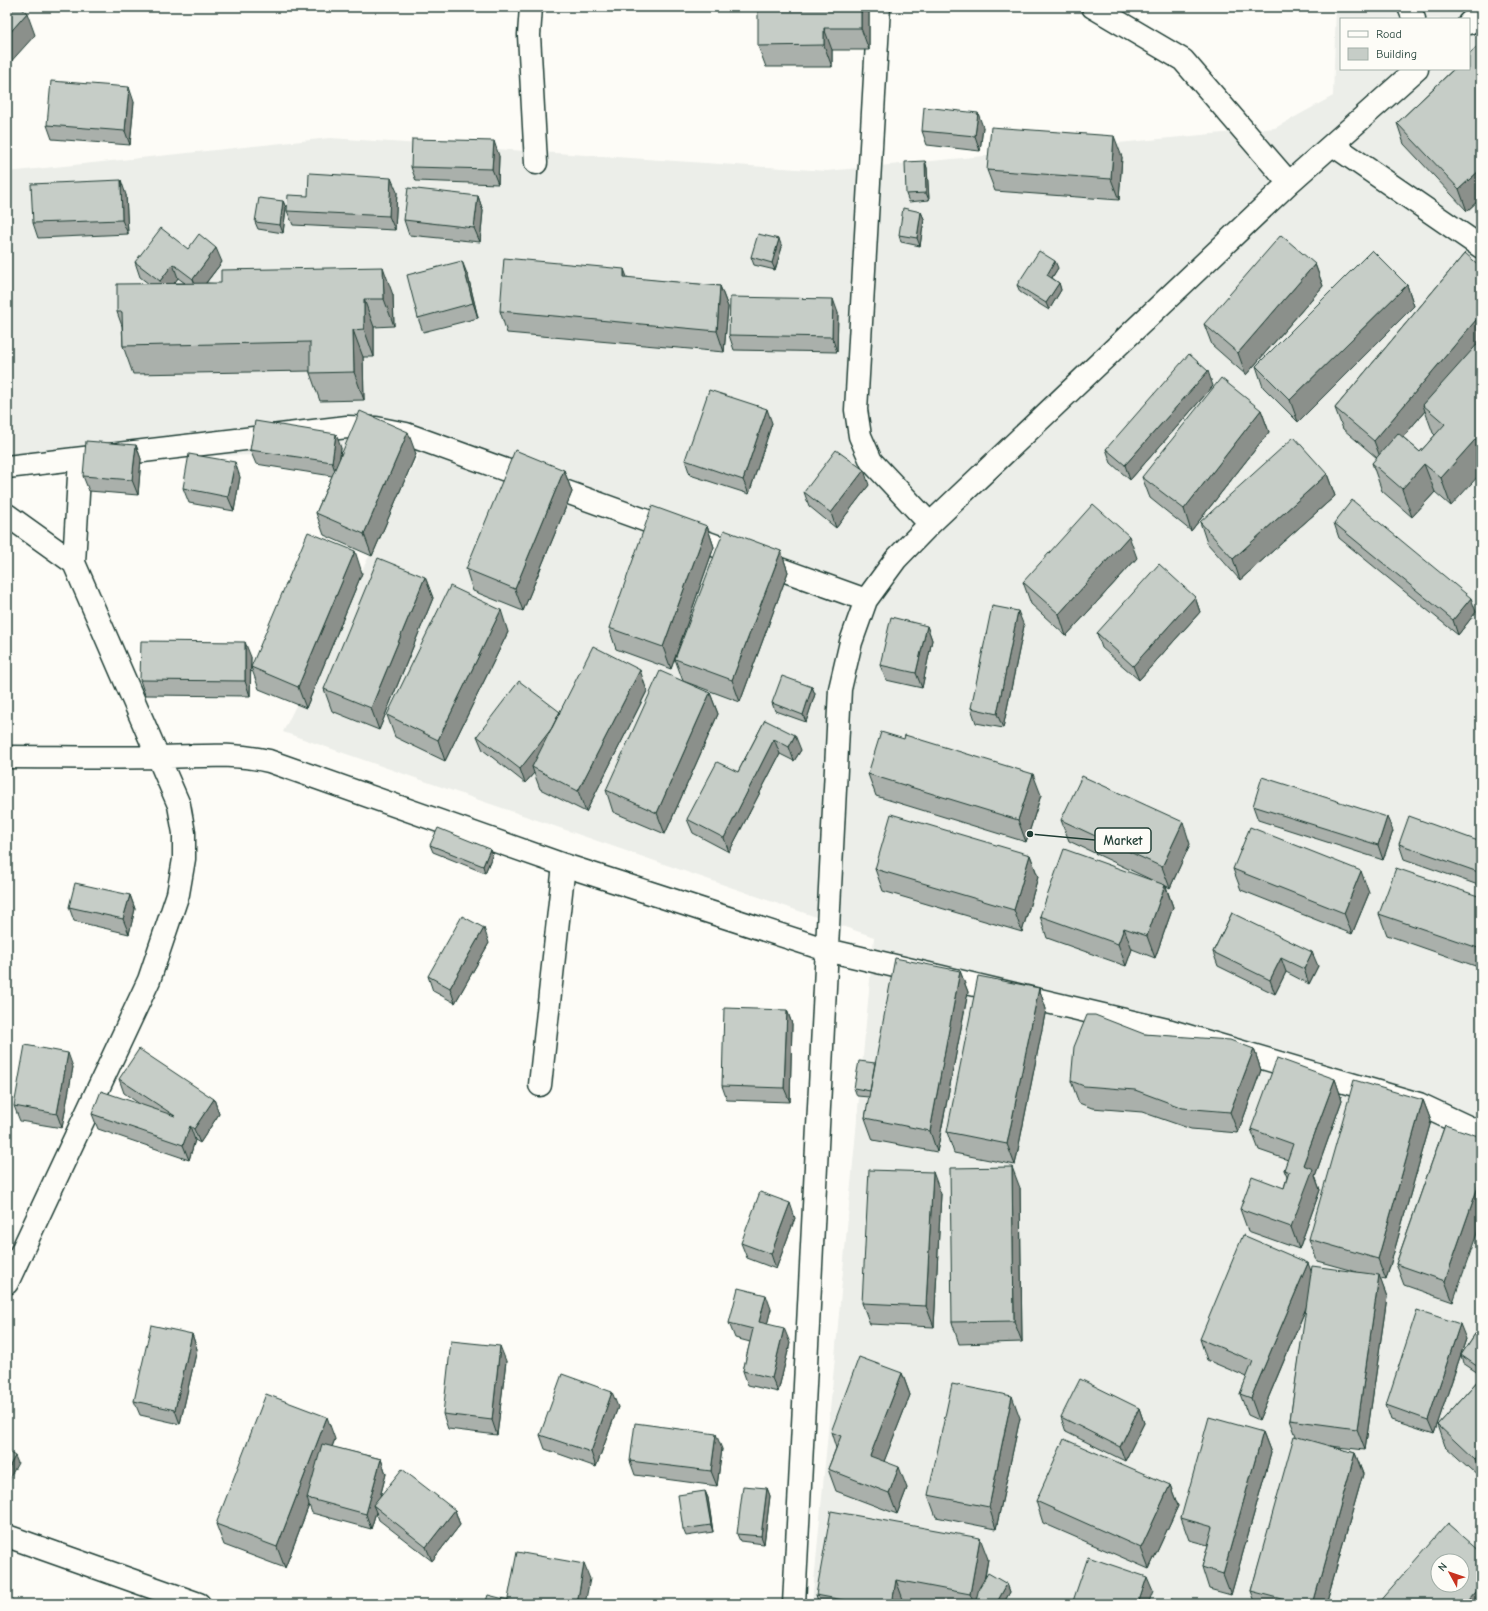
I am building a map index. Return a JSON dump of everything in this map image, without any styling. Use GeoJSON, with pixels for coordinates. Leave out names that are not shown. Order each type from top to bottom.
{"type":"FeatureCollection","features":[{"type":"Feature","properties":{"kind":"street"},"geometry":{"type":"LineString","coordinates":[[531,7],[529,35],[536,163]]}},
{"type":"Feature","properties":{"kind":"street"},"geometry":{"type":"LineString","coordinates":[[879,7],[856,410],[860,436],[871,460],[930,524]]}},
{"type":"Feature","properties":{"kind":"street"},"geometry":{"type":"LineString","coordinates":[[1093,7],[1183,60],[1290,183]]}},
{"type":"Feature","properties":{"kind":"street"},"geometry":{"type":"LineString","coordinates":[[1409,7],[1414,18]]}},
{"type":"Feature","properties":{"kind":"street"},"geometry":{"type":"LineString","coordinates":[[1470,22],[1481,12]]}},
{"type":"Feature","properties":{"kind":"street"},"geometry":{"type":"LineString","coordinates":[[794,1604],[840,690],[851,642],[866,600],[896,559],[930,524],[1290,183],[1416,70]]}},
{"type":"Feature","properties":{"kind":"street"},"geometry":{"type":"LineString","coordinates":[[1333,145],[1481,248]]}},
{"type":"Feature","properties":{"kind":"street"},"geometry":{"type":"LineString","coordinates":[[7,467],[347,427],[376,428],[406,434],[866,600]]}},
{"type":"Feature","properties":{"kind":"street"},"geometry":{"type":"LineString","coordinates":[[7,1283],[149,980],[178,894],[184,859],[184,833],[178,805],[74,563],[80,458]]}},
{"type":"Feature","properties":{"kind":"street"},"geometry":{"type":"LineString","coordinates":[[7,515],[74,563]]}},
{"type":"Feature","properties":{"kind":"street"},"geometry":{"type":"LineString","coordinates":[[7,757],[157,757],[229,754],[248,756],[269,761],[564,865],[827,950],[1171,1031],[1419,1104],[1481,1133]]}},
{"type":"Feature","properties":{"kind":"street"},"geometry":{"type":"LineString","coordinates":[[540,1085],[564,865]]}},
{"type":"Feature","properties":{"kind":"street"},"geometry":{"type":"LineString","coordinates":[[7,1536],[199,1604]]}},
{"type":"Feature","properties":{"kind":"shaded area"},"geometry":{"type":"Polygon","coordinates":[[[1336,7],[1481,7],[1481,1604],[812,1604],[874,937],[283,732],[419,454],[7,457],[7,172],[330,138],[827,171],[1275,128],[1333,96],[1336,7]]]}},
{"type":"Feature","properties":{"kind":"building"},"geometry":{"type":"Polygon","coordinates":[[[7,7],[20,7],[27,13],[7,36],[7,7]]]}},
{"type":"Feature","properties":{"kind":"building"},"geometry":{"type":"Polygon","coordinates":[[[758,7],[861,7],[861,28],[824,28],[824,45],[758,46],[758,7]]]}},
{"type":"Feature","properties":{"kind":"building"},"geometry":{"type":"Polygon","coordinates":[[[1481,43],[1481,169],[1459,189],[1397,123],[1453,70],[1470,70],[1470,53],[1481,43]]]}},
{"type":"Feature","properties":{"kind":"building"},"geometry":{"type":"Polygon","coordinates":[[[51,81],[129,87],[125,131],[47,125],[51,81]]]}},
{"type":"Feature","properties":{"kind":"building"},"geometry":{"type":"Polygon","coordinates":[[[924,107],[978,113],[975,136],[922,131],[924,107]]]}},
{"type":"Feature","properties":{"kind":"building"},"geometry":{"type":"Polygon","coordinates":[[[991,127],[1114,136],[1111,179],[987,170],[991,127]]]}},
{"type":"Feature","properties":{"kind":"building"},"geometry":{"type":"Polygon","coordinates":[[[412,139],[494,141],[492,169],[411,167],[412,139]]]}},
{"type":"Feature","properties":{"kind":"building"},"geometry":{"type":"Polygon","coordinates":[[[925,161],[926,193],[906,194],[905,162],[925,161]]]}},
{"type":"Feature","properties":{"kind":"building"},"geometry":{"type":"Polygon","coordinates":[[[309,173],[391,178],[389,216],[287,211],[288,195],[308,196],[309,173]]]}},
{"type":"Feature","properties":{"kind":"building"},"geometry":{"type":"Polygon","coordinates":[[[121,180],[122,220],[33,223],[31,184],[121,180]]]}},
{"type":"Feature","properties":{"kind":"building"},"geometry":{"type":"Polygon","coordinates":[[[408,188],[478,196],[474,228],[404,220],[408,188]]]}},
{"type":"Feature","properties":{"kind":"building"},"geometry":{"type":"Polygon","coordinates":[[[259,198],[283,201],[280,225],[255,222],[259,198]]]}},
{"type":"Feature","properties":{"kind":"building"},"geometry":{"type":"Polygon","coordinates":[[[903,208],[921,212],[917,238],[899,235],[903,208]]]}},
{"type":"Feature","properties":{"kind":"building"},"geometry":{"type":"Polygon","coordinates":[[[161,228],[188,249],[199,234],[216,248],[193,279],[173,264],[160,281],[135,262],[161,228]]]}},
{"type":"Feature","properties":{"kind":"building"},"geometry":{"type":"Polygon","coordinates":[[[758,234],[779,239],[772,263],[751,257],[758,234]]]}},
{"type":"Feature","properties":{"kind":"building"},"geometry":{"type":"Polygon","coordinates":[[[1281,235],[1315,264],[1238,353],[1204,324],[1281,235]]]}},
{"type":"Feature","properties":{"kind":"building"},"geometry":{"type":"Polygon","coordinates":[[[1372,250],[1407,285],[1290,400],[1256,366],[1372,250]]]}},
{"type":"Feature","properties":{"kind":"building"},"geometry":{"type":"Polygon","coordinates":[[[1039,251],[1055,261],[1047,275],[1059,283],[1046,303],[1017,285],[1039,251]]]}},
{"type":"Feature","properties":{"kind":"building"},"geometry":{"type":"Polygon","coordinates":[[[1465,253],[1481,267],[1481,314],[1374,441],[1335,408],[1465,253]]]}},
{"type":"Feature","properties":{"kind":"building"},"geometry":{"type":"Polygon","coordinates":[[[504,258],[624,269],[624,277],[720,286],[717,331],[500,311],[504,258]]]}},
{"type":"Feature","properties":{"kind":"building"},"geometry":{"type":"Polygon","coordinates":[[[462,261],[473,303],[418,318],[407,275],[462,261]]]}},
{"type":"Feature","properties":{"kind":"building"},"geometry":{"type":"Polygon","coordinates":[[[383,267],[384,299],[364,299],[364,329],[353,330],[354,372],[310,373],[310,342],[123,346],[122,312],[117,312],[117,284],[221,283],[221,270],[383,267]]]}},
{"type":"Feature","properties":{"kind":"building"},"geometry":{"type":"Polygon","coordinates":[[[730,297],[833,299],[832,337],[729,335],[730,297]]]}},
{"type":"Feature","properties":{"kind":"building"},"geometry":{"type":"Polygon","coordinates":[[[1481,340],[1481,433],[1441,478],[1424,464],[1402,489],[1372,463],[1398,433],[1420,452],[1445,424],[1423,405],[1481,340]]]}},
{"type":"Feature","properties":{"kind":"building"},"geometry":{"type":"Polygon","coordinates":[[[1189,354],[1208,371],[1125,465],[1106,449],[1189,354]]]}},
{"type":"Feature","properties":{"kind":"building"},"geometry":{"type":"Polygon","coordinates":[[[1221,378],[1261,410],[1184,509],[1142,477],[1221,378]]]}},
{"type":"Feature","properties":{"kind":"building"},"geometry":{"type":"Polygon","coordinates":[[[709,390],[767,409],[743,480],[685,460],[709,390]]]}},
{"type":"Feature","properties":{"kind":"building"},"geometry":{"type":"Polygon","coordinates":[[[360,411],[408,432],[364,534],[316,513],[360,411]]]}},
{"type":"Feature","properties":{"kind":"building"},"geometry":{"type":"Polygon","coordinates":[[[255,421],[336,434],[332,462],[250,450],[255,421]]]}},
{"type":"Feature","properties":{"kind":"building"},"geometry":{"type":"Polygon","coordinates":[[[1294,437],[1327,474],[1233,559],[1200,522],[1294,437]]]}},
{"type":"Feature","properties":{"kind":"building"},"geometry":{"type":"Polygon","coordinates":[[[86,441],[136,445],[132,480],[83,476],[86,441]]]}},
{"type":"Feature","properties":{"kind":"building"},"geometry":{"type":"Polygon","coordinates":[[[515,450],[564,470],[515,589],[466,569],[515,450]]]}},
{"type":"Feature","properties":{"kind":"building"},"geometry":{"type":"Polygon","coordinates":[[[836,450],[864,470],[831,513],[804,492],[836,450]]]}},
{"type":"Feature","properties":{"kind":"building"},"geometry":{"type":"Polygon","coordinates":[[[189,454],[235,462],[228,497],[183,488],[189,454]]]}},
{"type":"Feature","properties":{"kind":"building"},"geometry":{"type":"Polygon","coordinates":[[[1352,500],[1471,598],[1453,620],[1334,523],[1352,500]]]}},
{"type":"Feature","properties":{"kind":"building"},"geometry":{"type":"Polygon","coordinates":[[[1093,504],[1129,536],[1059,614],[1023,582],[1093,504]]]}},
{"type":"Feature","properties":{"kind":"building"},"geometry":{"type":"Polygon","coordinates":[[[652,506],[707,526],[663,647],[609,628],[652,506]]]}},
{"type":"Feature","properties":{"kind":"building"},"geometry":{"type":"Polygon","coordinates":[[[724,530],[781,551],[732,680],[675,659],[724,530]]]}},
{"type":"Feature","properties":{"kind":"building"},"geometry":{"type":"Polygon","coordinates":[[[308,532],[355,551],[298,687],[251,667],[308,532]]]}},
{"type":"Feature","properties":{"kind":"building"},"geometry":{"type":"Polygon","coordinates":[[[378,558],[425,577],[371,708],[324,689],[378,558]]]}},
{"type":"Feature","properties":{"kind":"building"},"geometry":{"type":"Polygon","coordinates":[[[1159,564],[1195,597],[1133,666],[1097,633],[1159,564]]]}},
{"type":"Feature","properties":{"kind":"building"},"geometry":{"type":"Polygon","coordinates":[[[450,586],[501,610],[438,740],[387,715],[450,586]]]}},
{"type":"Feature","properties":{"kind":"building"},"geometry":{"type":"Polygon","coordinates":[[[992,606],[1018,611],[997,714],[971,708],[992,606]]]}},
{"type":"Feature","properties":{"kind":"building"},"geometry":{"type":"Polygon","coordinates":[[[891,617],[927,626],[916,673],[880,665],[891,617]]]}},
{"type":"Feature","properties":{"kind":"building"},"geometry":{"type":"Polygon","coordinates":[[[141,641],[245,642],[245,681],[140,680],[141,641]]]}},
{"type":"Feature","properties":{"kind":"building"},"geometry":{"type":"Polygon","coordinates":[[[593,646],[640,670],[578,791],[532,767],[593,646]]]}},
{"type":"Feature","properties":{"kind":"building"},"geometry":{"type":"Polygon","coordinates":[[[660,671],[710,693],[657,813],[606,790],[660,671]]]}},
{"type":"Feature","properties":{"kind":"building"},"geometry":{"type":"Polygon","coordinates":[[[782,676],[812,687],[803,715],[772,703],[782,676]]]}},
{"type":"Feature","properties":{"kind":"building"},"geometry":{"type":"Polygon","coordinates":[[[519,681],[560,712],[552,728],[520,769],[477,736],[519,681]]]}},
{"type":"Feature","properties":{"kind":"building"},"geometry":{"type":"Polygon","coordinates":[[[765,720],[795,735],[789,747],[774,739],[724,838],[687,819],[717,762],[738,772],[765,720]]]}},
{"type":"Feature","properties":{"kind":"building"},"geometry":{"type":"Polygon","coordinates":[[[881,732],[904,739],[905,735],[1033,774],[1018,820],[868,774],[881,732]]]}},
{"type":"Feature","properties":{"kind":"building"},"geometry":{"type":"Polygon","coordinates":[[[1082,776],[1183,822],[1162,867],[1061,820],[1082,776]]]}},
{"type":"Feature","properties":{"kind":"building"},"geometry":{"type":"Polygon","coordinates":[[[1262,777],[1387,817],[1378,845],[1253,806],[1262,777]]]}},
{"type":"Feature","properties":{"kind":"building"},"geometry":{"type":"Polygon","coordinates":[[[891,814],[1030,855],[1014,910],[875,869],[891,814]]]}},
{"type":"Feature","properties":{"kind":"building"},"geometry":{"type":"Polygon","coordinates":[[[1409,816],[1481,842],[1481,873],[1399,844],[1409,816]]]}},
{"type":"Feature","properties":{"kind":"building"},"geometry":{"type":"Polygon","coordinates":[[[1250,827],[1361,871],[1344,913],[1233,869],[1250,827]]]}},
{"type":"Feature","properties":{"kind":"building"},"geometry":{"type":"Polygon","coordinates":[[[438,828],[490,849],[483,866],[430,845],[438,828]]]}},
{"type":"Feature","properties":{"kind":"building"},"geometry":{"type":"Polygon","coordinates":[[[1064,849],[1165,885],[1147,936],[1124,928],[1118,944],[1040,916],[1064,849]]]}},
{"type":"Feature","properties":{"kind":"building"},"geometry":{"type":"Polygon","coordinates":[[[1396,868],[1481,897],[1481,949],[1379,914],[1396,868]]]}},
{"type":"Feature","properties":{"kind":"building"},"geometry":{"type":"Polygon","coordinates":[[[75,883],[130,895],[123,919],[69,907],[75,883]]]}},
{"type":"Feature","properties":{"kind":"building"},"geometry":{"type":"Polygon","coordinates":[[[1232,913],[1312,952],[1304,969],[1281,958],[1270,980],[1213,952],[1232,913]]]}},
{"type":"Feature","properties":{"kind":"building"},"geometry":{"type":"Polygon","coordinates":[[[462,916],[484,928],[450,988],[428,976],[462,916]]]}},
{"type":"Feature","properties":{"kind":"building"},"geometry":{"type":"Polygon","coordinates":[[[895,958],[960,971],[930,1131],[865,1118],[895,958]]]}},
{"type":"Feature","properties":{"kind":"building"},"geometry":{"type":"Polygon","coordinates":[[[978,976],[1039,988],[1007,1144],[947,1132],[978,976]]]}},
{"type":"Feature","properties":{"kind":"building"},"geometry":{"type":"Polygon","coordinates":[[[724,1008],[787,1010],[784,1088],[722,1086],[724,1008]]]}},
{"type":"Feature","properties":{"kind":"building"},"geometry":{"type":"Polygon","coordinates":[[[1087,1015],[1095,1015],[1144,1034],[1230,1040],[1254,1049],[1230,1112],[1183,1108],[1135,1090],[1084,1086],[1071,1081],[1074,1047],[1087,1015]]]}},
{"type":"Feature","properties":{"kind":"building"},"geometry":{"type":"Polygon","coordinates":[[[25,1045],[68,1053],[57,1114],[14,1106],[25,1045]]]}},
{"type":"Feature","properties":{"kind":"building"},"geometry":{"type":"Polygon","coordinates":[[[139,1049],[214,1099],[194,1129],[190,1126],[183,1145],[92,1114],[101,1091],[175,1116],[119,1079],[139,1049]]]}},
{"type":"Feature","properties":{"kind":"building"},"geometry":{"type":"Polygon","coordinates":[[[1277,1058],[1335,1079],[1303,1165],[1313,1169],[1291,1227],[1240,1209],[1252,1176],[1284,1188],[1289,1172],[1284,1170],[1293,1144],[1251,1129],[1277,1058]]]}},
{"type":"Feature","properties":{"kind":"building"},"geometry":{"type":"Polygon","coordinates":[[[859,1061],[875,1063],[870,1091],[854,1088],[859,1061]]]}},
{"type":"Feature","properties":{"kind":"building"},"geometry":{"type":"Polygon","coordinates":[[[1354,1080],[1423,1100],[1378,1259],[1309,1239],[1354,1080]]]}},
{"type":"Feature","properties":{"kind":"building"},"geometry":{"type":"Polygon","coordinates":[[[1445,1125],[1481,1137],[1481,1178],[1445,1281],[1396,1264],[1445,1125]]]}},
{"type":"Feature","properties":{"kind":"building"},"geometry":{"type":"Polygon","coordinates":[[[1012,1167],[1014,1321],[952,1322],[950,1168],[1012,1167]]]}},
{"type":"Feature","properties":{"kind":"building"},"geometry":{"type":"Polygon","coordinates":[[[869,1170],[933,1172],[926,1306],[862,1303],[869,1170]]]}},
{"type":"Feature","properties":{"kind":"building"},"geometry":{"type":"Polygon","coordinates":[[[760,1192],[790,1203],[771,1254],[741,1243],[760,1192]]]}},
{"type":"Feature","properties":{"kind":"building"},"geometry":{"type":"Polygon","coordinates":[[[1243,1235],[1308,1263],[1251,1398],[1240,1394],[1253,1361],[1200,1339],[1243,1235]]]}},
{"type":"Feature","properties":{"kind":"building"},"geometry":{"type":"Polygon","coordinates":[[[1312,1266],[1379,1275],[1357,1429],[1290,1420],[1312,1266]]]}},
{"type":"Feature","properties":{"kind":"building"},"geometry":{"type":"Polygon","coordinates":[[[738,1288],[766,1295],[759,1322],[784,1328],[772,1378],[743,1371],[753,1329],[729,1323],[738,1288]]]}},
{"type":"Feature","properties":{"kind":"building"},"geometry":{"type":"Polygon","coordinates":[[[1417,1310],[1460,1324],[1428,1420],[1386,1405],[1417,1310]]]}},
{"type":"Feature","properties":{"kind":"building"},"geometry":{"type":"Polygon","coordinates":[[[151,1325],[192,1334],[175,1410],[134,1401],[151,1325]]]}},
{"type":"Feature","properties":{"kind":"building"},"geometry":{"type":"Polygon","coordinates":[[[1481,1325],[1481,1369],[1461,1355],[1481,1325]]]}},
{"type":"Feature","properties":{"kind":"building"},"geometry":{"type":"Polygon","coordinates":[[[451,1341],[500,1346],[492,1420],[443,1414],[451,1341]]]}},
{"type":"Feature","properties":{"kind":"building"},"geometry":{"type":"Polygon","coordinates":[[[859,1357],[902,1373],[870,1456],[899,1467],[889,1493],[828,1469],[841,1436],[831,1432],[859,1357]]]}},
{"type":"Feature","properties":{"kind":"building"},"geometry":{"type":"Polygon","coordinates":[[[562,1374],[612,1392],[591,1452],[540,1435],[562,1374]]]}},
{"type":"Feature","properties":{"kind":"building"},"geometry":{"type":"Polygon","coordinates":[[[1481,1377],[1481,1453],[1475,1460],[1438,1425],[1481,1377]]]}},
{"type":"Feature","properties":{"kind":"building"},"geometry":{"type":"Polygon","coordinates":[[[1080,1379],[1139,1408],[1120,1447],[1061,1417],[1080,1379]]]}},
{"type":"Feature","properties":{"kind":"building"},"geometry":{"type":"Polygon","coordinates":[[[952,1384],[1012,1396],[989,1507],[928,1495],[952,1384]]]}},
{"type":"Feature","properties":{"kind":"building"},"geometry":{"type":"Polygon","coordinates":[[[266,1394],[327,1417],[277,1547],[216,1524],[266,1394]]]}},
{"type":"Feature","properties":{"kind":"building"},"geometry":{"type":"Polygon","coordinates":[[[1209,1417],[1263,1432],[1223,1574],[1202,1567],[1213,1527],[1181,1518],[1209,1417]]]}},
{"type":"Feature","properties":{"kind":"building"},"geometry":{"type":"Polygon","coordinates":[[[635,1423],[716,1434],[711,1471],[630,1461],[635,1423]]]}},
{"type":"Feature","properties":{"kind":"building"},"geometry":{"type":"Polygon","coordinates":[[[1294,1436],[1355,1453],[1313,1604],[1300,1604],[1251,1591],[1294,1436]]]}},
{"type":"Feature","properties":{"kind":"building"},"geometry":{"type":"Polygon","coordinates":[[[1064,1439],[1170,1485],[1141,1548],[1036,1501],[1064,1439]]]}},
{"type":"Feature","properties":{"kind":"building"},"geometry":{"type":"Polygon","coordinates":[[[322,1444],[381,1459],[366,1514],[307,1498],[322,1444]]]}},
{"type":"Feature","properties":{"kind":"building"},"geometry":{"type":"Polygon","coordinates":[[[7,1451],[15,1456],[7,1471],[7,1451]]]}},
{"type":"Feature","properties":{"kind":"building"},"geometry":{"type":"Polygon","coordinates":[[[402,1469],[455,1510],[426,1547],[373,1505],[402,1469]]]}},
{"type":"Feature","properties":{"kind":"building"},"geometry":{"type":"Polygon","coordinates":[[[743,1486],[767,1488],[761,1536],[737,1534],[743,1486]]]}},
{"type":"Feature","properties":{"kind":"building"},"geometry":{"type":"Polygon","coordinates":[[[705,1491],[711,1525],[683,1529],[678,1495],[705,1491]]]}},
{"type":"Feature","properties":{"kind":"building"},"geometry":{"type":"Polygon","coordinates":[[[831,1511],[980,1538],[970,1594],[896,1580],[892,1604],[865,1604],[816,1595],[831,1511]]]}},
{"type":"Feature","properties":{"kind":"building"},"geometry":{"type":"Polygon","coordinates":[[[1448,1523],[1481,1552],[1481,1585],[1465,1604],[1377,1604],[1448,1523]]]}},
{"type":"Feature","properties":{"kind":"building"},"geometry":{"type":"Polygon","coordinates":[[[517,1552],[584,1564],[577,1604],[507,1604],[517,1552]]]}},
{"type":"Feature","properties":{"kind":"building"},"geometry":{"type":"Polygon","coordinates":[[[1088,1557],[1147,1577],[1138,1604],[1072,1604],[1088,1557]]]}},
{"type":"Feature","properties":{"kind":"building"},"geometry":{"type":"Polygon","coordinates":[[[988,1573],[1007,1584],[996,1604],[983,1604],[976,1600],[979,1588],[988,1573]]]}},
{"type":"Feature","properties":{"kind":"building"},"geometry":{"type":"Polygon","coordinates":[[[488,1595],[508,1600],[507,1604],[485,1604],[488,1595]]]}},
{"type":"Feature","properties":{"kind":"building"},"geometry":{"type":"Polygon","coordinates":[[[1171,1599],[1182,1604],[1169,1604],[1171,1599]]]}},
{"type":"Feature","properties":{"kind":"place","name":"Market"},"geometry":{"type":"Point","coordinates":[1030,834]}}]}
